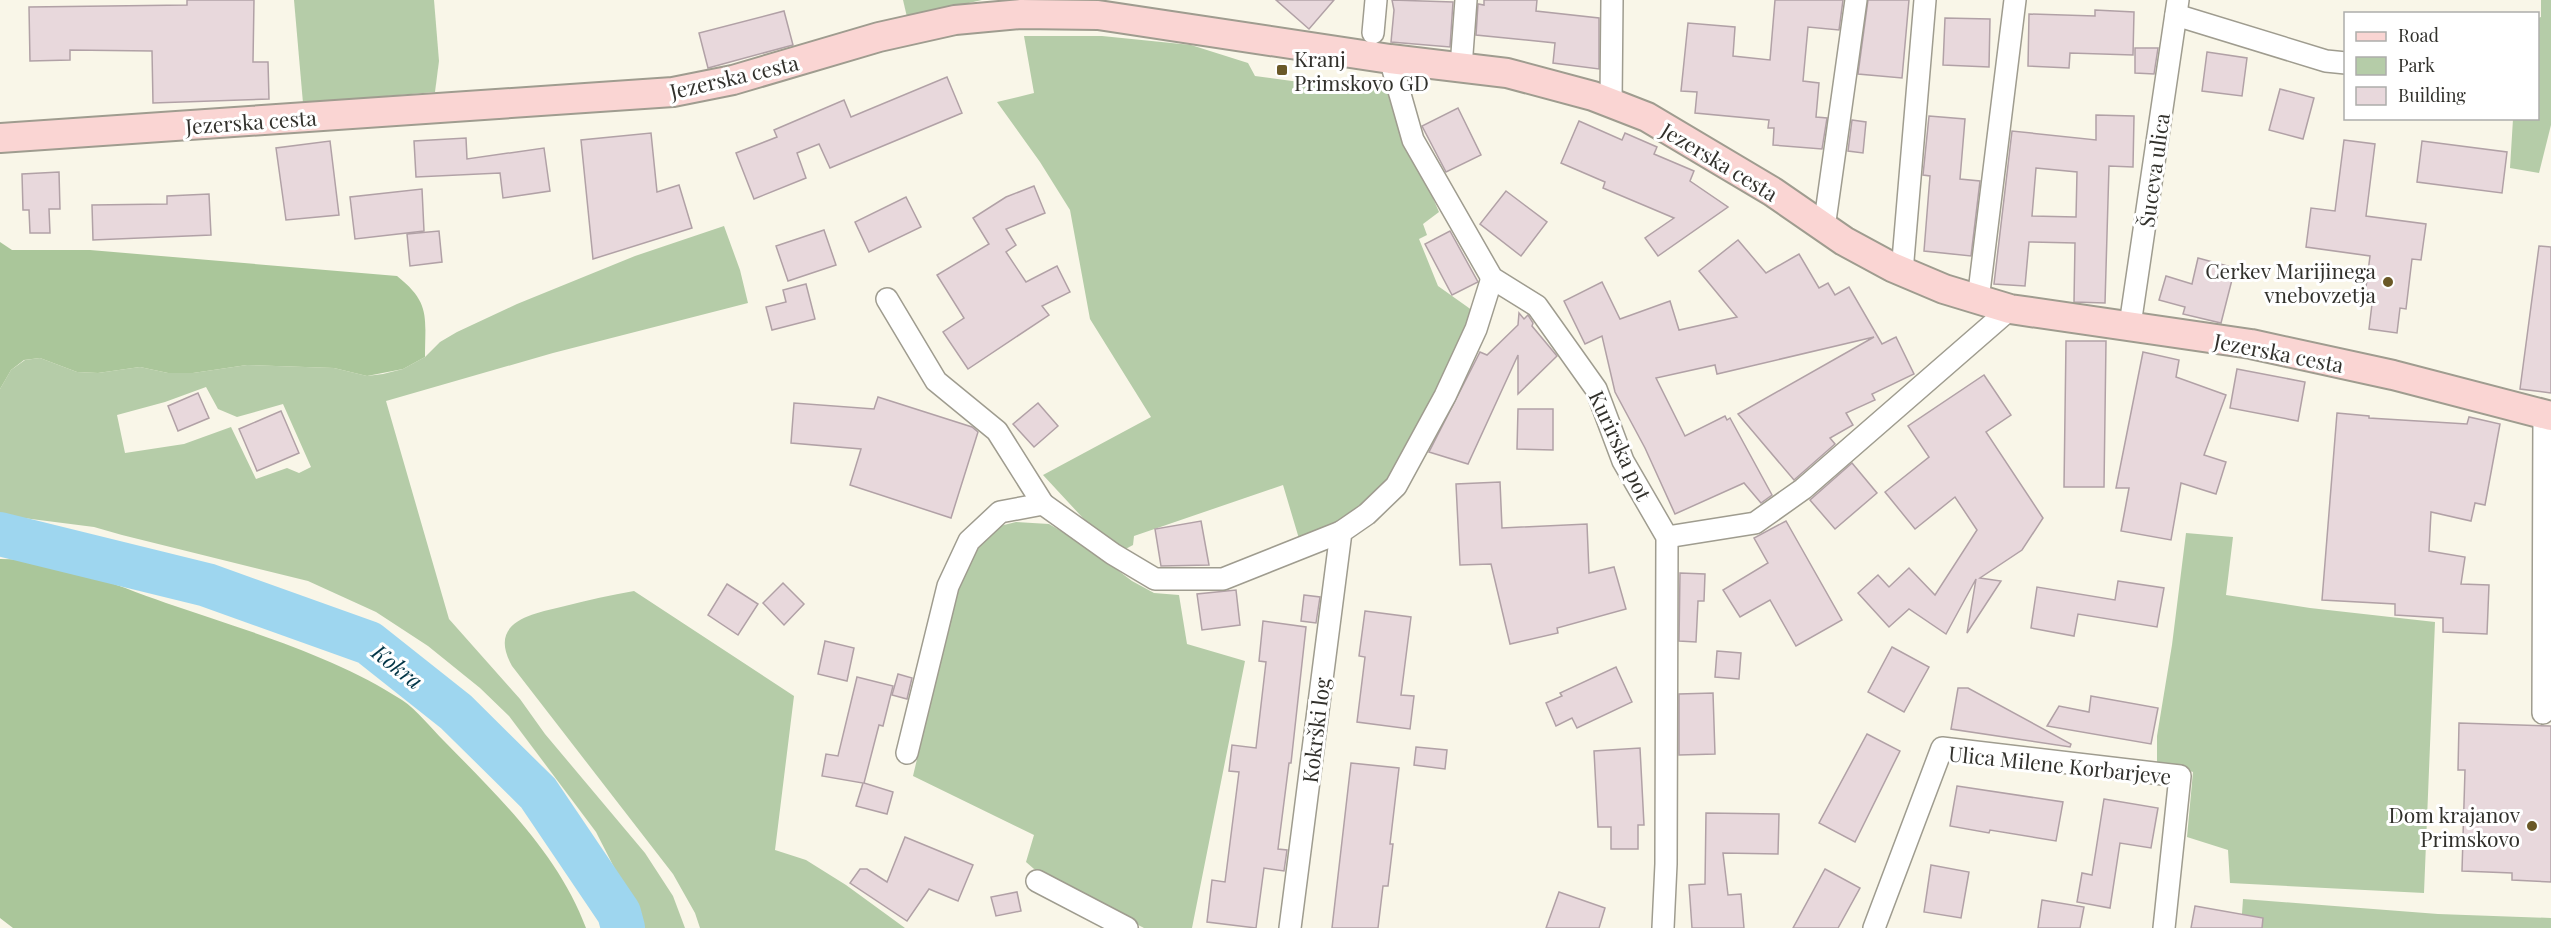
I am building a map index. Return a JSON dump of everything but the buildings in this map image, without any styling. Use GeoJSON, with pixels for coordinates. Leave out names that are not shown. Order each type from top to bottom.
{"type":"FeatureCollection","features":[{"type":"Feature","properties":{"kind":"street"},"geometry":{"type":"LineString","coordinates":[[1373,33],[1376,0]]}},
{"type":"Feature","properties":{"kind":"street"},"geometry":{"type":"LineString","coordinates":[[1461,67],[1466,0]]}},
{"type":"Feature","properties":{"kind":"street"},"geometry":{"type":"LineString","coordinates":[[1611,102],[1612,0]]}},
{"type":"Feature","properties":{"kind":"street"},"geometry":{"type":"LineString","coordinates":[[1824,228],[1856,0]]}},
{"type":"Feature","properties":{"kind":"street"},"geometry":{"type":"LineString","coordinates":[[1902,272],[1925,0]]}},
{"type":"Feature","properties":{"kind":"street"},"geometry":{"type":"LineString","coordinates":[[1978,300],[2015,0]]}},
{"type":"Feature","properties":{"kind":"street","name":"Šuceva ulica"},"geometry":{"type":"LineString","coordinates":[[2130,326],[2177,8],[2326,61],[2344,63]]}},
{"type":"Feature","properties":{"kind":"street","name":"Jezerska cesta"},"geometry":{"type":"LineString","coordinates":[[0,138],[673,92],[733,81],[879,37],[955,21],[1021,14],[1098,15],[1390,59],[1507,73],[1611,102],[1647,117],[1773,192],[1844,241],[1902,272],[1978,300],[2010,309],[2268,347],[2393,375],[2548,415],[2543,713]]}},
{"type":"Feature","properties":{"kind":"street","name":"Kurirska pot"},"geometry":{"type":"LineString","coordinates":[[1390,59],[1413,140],[1492,278],[1537,306],[1596,389],[1623,461],[1667,537]]}},
{"type":"Feature","properties":{"kind":"street"},"geometry":{"type":"LineString","coordinates":[[887,299],[936,381],[997,430],[1043,504],[1113,554],[1155,579],[1223,579],[1341,532],[1367,514],[1396,486],[1454,377],[1476,329],[1492,278]]}},
{"type":"Feature","properties":{"kind":"street"},"geometry":{"type":"LineString","coordinates":[[1663,928],[1666,852],[1667,537],[1755,524],[1803,489],[2010,309]]}},
{"type":"Feature","properties":{"kind":"street"},"geometry":{"type":"LineString","coordinates":[[907,753],[948,586],[969,541],[1000,512],[1043,504]]}},
{"type":"Feature","properties":{"kind":"street","name":"Kokrški log"},"geometry":{"type":"LineString","coordinates":[[1290,928],[1341,532]]}},
{"type":"Feature","properties":{"kind":"street","name":"Ulica Milene Korbarjeve"},"geometry":{"type":"LineString","coordinates":[[1874,928],[1942,748],[2180,776],[2164,928]]}},
{"type":"Feature","properties":{"kind":"street"},"geometry":{"type":"LineString","coordinates":[[1036,881],[1126,928]]}},
{"type":"Feature","properties":{"kind":"green space"},"geometry":{"type":"Polygon","coordinates":[[[294,0],[434,0],[439,61],[435,92],[303,103],[294,0]]]}},
{"type":"Feature","properties":{"kind":"green space"},"geometry":{"type":"Polygon","coordinates":[[[903,0],[982,0],[907,17],[903,0]]]}},
{"type":"Feature","properties":{"kind":"green space"},"geometry":{"type":"Polygon","coordinates":[[[2541,0],[2551,0],[2551,125],[2539,173],[2510,168],[2513,120],[2539,120],[2539,18],[2541,17],[2541,0]]]}},
{"type":"Feature","properties":{"kind":"green space"},"geometry":{"type":"Polygon","coordinates":[[[1024,36],[1102,36],[1191,45],[1248,63],[1255,76],[1292,81],[1390,85],[1413,152],[1439,212],[1423,224],[1427,235],[1419,239],[1438,286],[1476,313],[1391,481],[1363,511],[1300,542],[1283,485],[1134,536],[1133,545],[1120,552],[1094,530],[1043,475],[1151,417],[1090,319],[1070,210],[1040,162],[997,102],[1034,93],[1024,36]]]}},
{"type":"Feature","properties":{"kind":"green space"},"geometry":{"type":"Polygon","coordinates":[[[724,226],[740,270],[748,303],[553,353],[386,401],[449,619],[520,699],[545,734],[645,853],[673,896],[685,928],[645,928],[596,832],[509,716],[480,688],[428,646],[376,612],[308,581],[94,527],[0,515],[0,389],[11,370],[25,360],[40,358],[77,372],[98,373],[140,367],[168,373],[193,373],[247,365],[334,368],[367,376],[383,374],[403,369],[425,357],[440,342],[457,332],[517,304],[635,256],[724,226]],[[206,387],[165,402],[117,415],[125,453],[184,444],[231,427],[256,479],[287,468],[299,473],[311,467],[283,404],[237,417],[218,409],[206,387]]]}},
{"type":"Feature","properties":{"kind":"green space"},"geometry":{"type":"Polygon","coordinates":[[[0,242],[12,250],[90,250],[397,276],[416,294],[421,303],[425,321],[425,357],[403,369],[367,376],[334,368],[247,365],[193,373],[168,373],[140,367],[98,373],[77,372],[40,358],[24,360],[11,370],[0,389],[0,242]]]}},
{"type":"Feature","properties":{"kind":"green space"},"geometry":{"type":"Polygon","coordinates":[[[1016,522],[1049,524],[1083,544],[1132,581],[1154,593],[1179,595],[1187,644],[1245,661],[1192,928],[1144,928],[1041,875],[1026,862],[1034,835],[913,776],[961,573],[981,543],[1000,526],[1016,522]]]}},
{"type":"Feature","properties":{"kind":"green space"},"geometry":{"type":"Polygon","coordinates":[[[2186,533],[2233,537],[2226,595],[2310,608],[2435,622],[2424,893],[2230,883],[2228,850],[2187,837],[2193,772],[2157,762],[2157,736],[2172,645],[2186,533]]]}},
{"type":"Feature","properties":{"kind":"green space"},"geometry":{"type":"Polygon","coordinates":[[[0,559],[43,563],[105,581],[318,657],[376,684],[402,700],[424,719],[525,828],[560,876],[586,928],[13,928],[0,918],[0,559]]]}},
{"type":"Feature","properties":{"kind":"green space"},"geometry":{"type":"Polygon","coordinates":[[[634,591],[794,696],[775,850],[806,860],[846,885],[905,928],[700,928],[695,913],[673,874],[512,666],[506,651],[505,639],[509,629],[527,617],[539,612],[634,591]]]}},
{"type":"Feature","properties":{"kind":"green space"},"geometry":{"type":"Polygon","coordinates":[[[2243,899],[2438,914],[2551,918],[2551,928],[2241,928],[2243,899]]]}},
{"type":"Feature","properties":{"kind":"waterway","name":"Kokra"},"geometry":{"type":"LineString","coordinates":[[0,534],[207,585],[369,643],[456,712],[538,793],[619,913],[623,928]]}},
{"type":"Feature","properties":{"kind":"place","name":"Kranj Primskovo GD"},"geometry":{"type":"Point","coordinates":[1282,70]}},
{"type":"Feature","properties":{"kind":"place","name":"Cerkev Marijinega vnebovzetja"},"geometry":{"type":"Point","coordinates":[2388,282]}},
{"type":"Feature","properties":{"kind":"place","name":"Dom krajanov Primskovo"},"geometry":{"type":"Point","coordinates":[2532,826]}}]}
